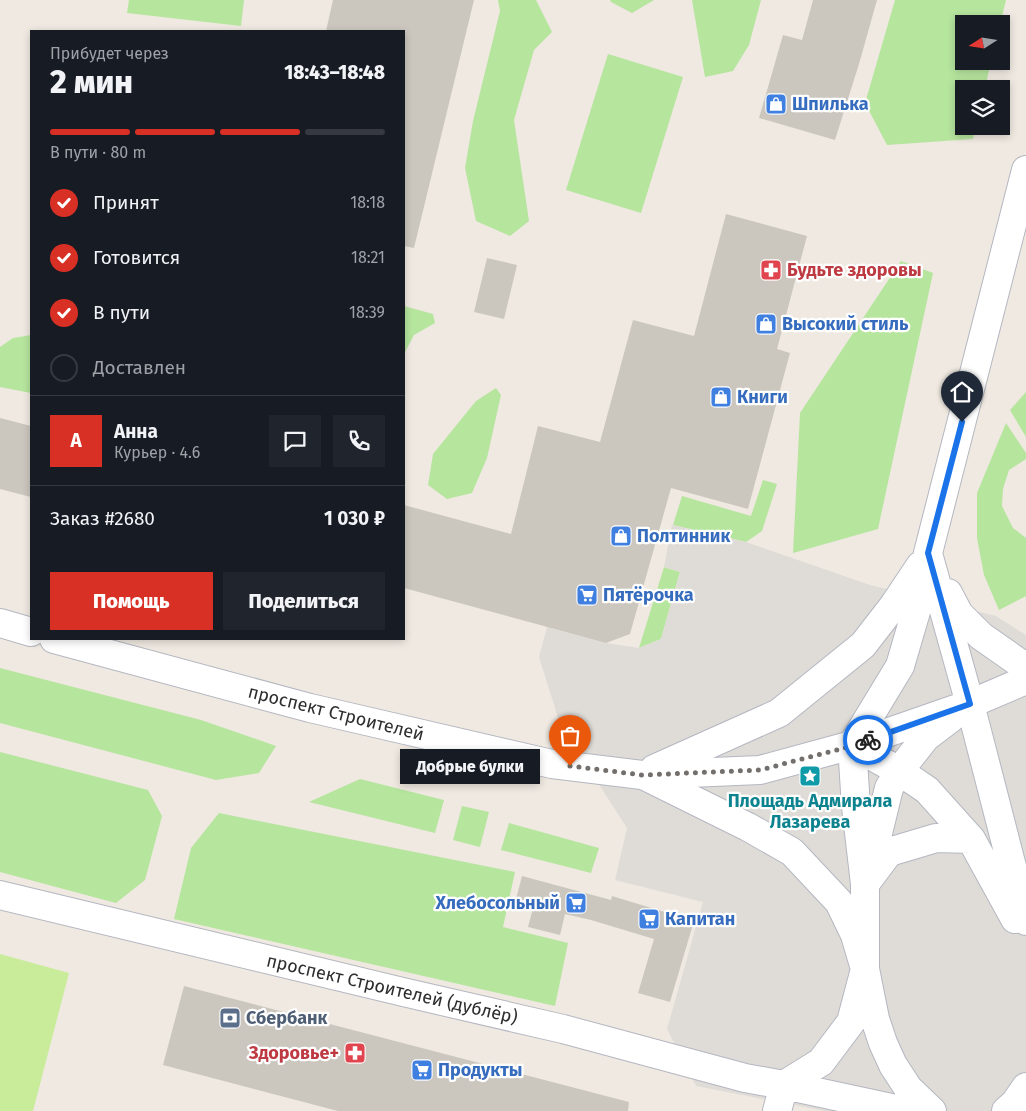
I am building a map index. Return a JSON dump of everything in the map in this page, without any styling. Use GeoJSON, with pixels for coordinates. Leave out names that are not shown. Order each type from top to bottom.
{"type":"FeatureCollection","features":[{"type":"Feature","properties":{"kind":"street"},"geometry":{"type":"LineString","coordinates":[[780,1098],[821,1062],[851,1022],[865,969],[865,884],[856,807],[852,746],[900,666],[917,608],[928,553],[1026,170]]}},
{"type":"Feature","properties":{"kind":"street"},"geometry":{"type":"LineString","coordinates":[[928,553],[959,614],[980,636],[1021,664],[1026,664]]}},
{"type":"Feature","properties":{"kind":"street"},"geometry":{"type":"LineString","coordinates":[[928,553],[970,704],[1026,921]]}},
{"type":"Feature","properties":{"kind":"street"},"geometry":{"type":"LineString","coordinates":[[642,775],[779,713],[863,645],[899,599],[928,553]]}},
{"type":"Feature","properties":{"kind":"street"},"geometry":{"type":"LineString","coordinates":[[0,624],[30,632]]}},
{"type":"Feature","properties":{"kind":"street","name":"проспект Строителей"},"geometry":{"type":"LineString","coordinates":[[58,640],[310,708],[552,764],[642,775],[760,770],[852,746],[970,704],[1026,680]]}},
{"type":"Feature","properties":{"kind":"street"},"geometry":{"type":"LineString","coordinates":[[865,884],[889,788],[926,737],[970,704]]}},
{"type":"Feature","properties":{"kind":"street"},"geometry":{"type":"LineString","coordinates":[[852,746],[927,790],[971,839],[1026,940]]}},
{"type":"Feature","properties":{"kind":"street"},"geometry":{"type":"LineString","coordinates":[[642,775],[748,827],[792,852],[839,902],[855,935],[865,969],[875,1019],[893,1065],[908,1088],[932,1111]]}},
{"type":"Feature","properties":{"kind":"street"},"geometry":{"type":"LineString","coordinates":[[865,884],[889,852],[936,838],[971,839]]}},
{"type":"Feature","properties":{"kind":"street","name":"проспект Строителей (дублёр)"},"geometry":{"type":"LineString","coordinates":[[0,896],[564,1029],[745,1078],[780,1098],[905,1111]]}},
{"type":"Feature","properties":{"kind":"street"},"geometry":{"type":"LineString","coordinates":[[1006,1111],[1015,1103],[1026,1087]]}},
{"type":"Feature","properties":{"kind":"green space"},"geometry":{"type":"Polygon","coordinates":[[[129,0],[244,0],[241,26],[127,13],[129,0]]]}},
{"type":"Feature","properties":{"kind":"green space"},"geometry":{"type":"Polygon","coordinates":[[[498,0],[536,0],[552,32],[534,50],[514,120],[529,221],[510,236],[476,221],[465,168],[473,121],[500,11],[498,0]]]}},
{"type":"Feature","properties":{"kind":"green space"},"geometry":{"type":"Polygon","coordinates":[[[610,0],[654,0],[632,13],[610,0]]]}},
{"type":"Feature","properties":{"kind":"green space"},"geometry":{"type":"Polygon","coordinates":[[[692,0],[761,0],[749,45],[733,71],[705,77],[692,0]]]}},
{"type":"Feature","properties":{"kind":"green space"},"geometry":{"type":"Polygon","coordinates":[[[895,0],[1006,0],[1002,15],[955,15],[955,70],[989,70],[987,80],[955,80],[955,135],[974,135],[973,139],[887,145],[865,103],[895,0]]]}},
{"type":"Feature","properties":{"kind":"green space"},"geometry":{"type":"Polygon","coordinates":[[[608,54],[683,77],[641,213],[566,190],[608,54]]]}},
{"type":"Feature","properties":{"kind":"green space"},"geometry":{"type":"Polygon","coordinates":[[[901,261],[933,273],[878,529],[793,553],[800,413],[901,261]]]}},
{"type":"Feature","properties":{"kind":"green space"},"geometry":{"type":"Polygon","coordinates":[[[405,306],[433,314],[435,323],[414,335],[405,352],[405,306]]]}},
{"type":"Feature","properties":{"kind":"green space"},"geometry":{"type":"Polygon","coordinates":[[[30,335],[30,393],[0,387],[0,347],[13,338],[30,335]]]}},
{"type":"Feature","properties":{"kind":"green space"},"geometry":{"type":"Polygon","coordinates":[[[496,388],[501,395],[487,458],[472,493],[447,499],[428,485],[433,454],[476,401],[496,388]]]}},
{"type":"Feature","properties":{"kind":"green space"},"geometry":{"type":"Polygon","coordinates":[[[1026,392],[1026,437],[1010,410],[1026,392]]]}},
{"type":"Feature","properties":{"kind":"green space"},"geometry":{"type":"Polygon","coordinates":[[[1006,423],[1026,453],[1026,459],[1009,470],[1003,489],[1002,506],[1013,528],[1026,538],[1026,596],[999,610],[984,575],[977,538],[977,493],[1006,423]]]}},
{"type":"Feature","properties":{"kind":"green space"},"geometry":{"type":"Polygon","coordinates":[[[763,480],[777,484],[762,531],[746,542],[673,525],[682,496],[751,516],[763,480]]]}},
{"type":"Feature","properties":{"kind":"green space"},"geometry":{"type":"Polygon","coordinates":[[[664,567],[680,572],[661,639],[639,648],[664,567]]]}},
{"type":"Feature","properties":{"kind":"green space"},"geometry":{"type":"Polygon","coordinates":[[[0,668],[201,720],[276,746],[259,773],[216,780],[0,723],[0,668]]]}},
{"type":"Feature","properties":{"kind":"green space"},"geometry":{"type":"Polygon","coordinates":[[[0,752],[148,790],[162,816],[145,880],[116,903],[0,872],[0,752]]]}},
{"type":"Feature","properties":{"kind":"green space"},"geometry":{"type":"Polygon","coordinates":[[[360,779],[444,800],[435,833],[309,802],[360,779]]]}},
{"type":"Feature","properties":{"kind":"green space"},"geometry":{"type":"Polygon","coordinates":[[[462,806],[489,812],[480,847],[453,840],[462,806]]]}},
{"type":"Feature","properties":{"kind":"green space"},"geometry":{"type":"Polygon","coordinates":[[[219,813],[515,872],[503,927],[568,943],[555,1006],[174,919],[191,848],[219,813]]]}},
{"type":"Feature","properties":{"kind":"green space"},"geometry":{"type":"Polygon","coordinates":[[[509,823],[599,848],[591,873],[501,850],[509,823]]]}},
{"type":"Feature","properties":{"kind":"green space"},"geometry":{"type":"Polygon","coordinates":[[[0,954],[69,973],[33,1111],[0,1111],[0,954]]]}},
{"type":"Feature","properties":{"kind":"shaded area","name":"Площадь Адмирала Лазарева"},"geometry":{"type":"Polygon","coordinates":[[[672,525],[746,542],[870,585],[996,616],[1026,635],[1026,1111],[825,1111],[696,1086],[667,1029],[703,902],[615,880],[627,828],[560,724],[539,657],[547,627],[606,643],[639,648],[661,639],[680,572],[664,567],[672,525]]]}},
{"type":"Feature","properties":{"kind":"building"},"geometry":{"type":"Polygon","coordinates":[[[333,0],[474,0],[414,248],[405,246],[405,30],[326,30],[333,0]]]}},
{"type":"Feature","properties":{"kind":"building"},"geometry":{"type":"Polygon","coordinates":[[[813,0],[877,0],[835,140],[759,118],[783,35],[802,40],[813,0]]]}},
{"type":"Feature","properties":{"kind":"building"},"geometry":{"type":"Polygon","coordinates":[[[726,214],[807,236],[777,349],[790,353],[748,509],[671,488],[630,634],[606,643],[405,588],[405,505],[511,534],[538,426],[600,442],[633,320],[694,336],[726,214]]]}},
{"type":"Feature","properties":{"kind":"building"},"geometry":{"type":"Polygon","coordinates":[[[487,258],[517,265],[504,319],[474,312],[487,258]]]}},
{"type":"Feature","properties":{"kind":"building"},"geometry":{"type":"Polygon","coordinates":[[[0,418],[30,426],[30,497],[0,489],[0,418]]]}},
{"type":"Feature","properties":{"kind":"building"},"geometry":{"type":"Polygon","coordinates":[[[522,876],[611,900],[612,896],[694,921],[670,1002],[638,993],[654,939],[565,914],[560,935],[528,927],[533,908],[515,903],[522,876]]]}},
{"type":"Feature","properties":{"kind":"building"},"geometry":{"type":"Polygon","coordinates":[[[184,986],[629,1102],[628,1111],[338,1111],[163,1065],[184,986]]]}},
{"type":"Feature","properties":{"kind":"way so far"},"geometry":{"type":"LineString","coordinates":[[570,766],[642,775],[760,770],[868,740]]}},
{"type":"Feature","properties":{"kind":"place","name":"Шпилька"},"geometry":{"type":"Point","coordinates":[776,104]}},
{"type":"Feature","properties":{"kind":"place","name":"Будьте здоровы"},"geometry":{"type":"Point","coordinates":[771,270]}},
{"type":"Feature","properties":{"kind":"place","name":"Высокий стиль"},"geometry":{"type":"Point","coordinates":[766,324]}},
{"type":"Feature","properties":{"kind":"place","name":"Книги"},"geometry":{"type":"Point","coordinates":[721,397]}},
{"type":"Feature","properties":{"kind":"place","name":"Полтинник"},"geometry":{"type":"Point","coordinates":[621,536]}},
{"type":"Feature","properties":{"kind":"place","name":"Пятёрочка"},"geometry":{"type":"Point","coordinates":[587,595]}},
{"type":"Feature","properties":{"kind":"place","name":"Добрые булки"},"geometry":{"type":"Point","coordinates":[570,766]}},
{"type":"Feature","properties":{"kind":"place","name":"Площадь Адмирала Лазарева"},"geometry":{"type":"Point","coordinates":[810,776]}},
{"type":"Feature","properties":{"kind":"place","name":"Хлебосольный"},"geometry":{"type":"Point","coordinates":[576,903]}},
{"type":"Feature","properties":{"kind":"place","name":"Капитан"},"geometry":{"type":"Point","coordinates":[649,919]}},
{"type":"Feature","properties":{"kind":"place","name":"Сбербанк"},"geometry":{"type":"Point","coordinates":[230,1018]}},
{"type":"Feature","properties":{"kind":"place","name":"Здоровье+"},"geometry":{"type":"Point","coordinates":[355,1053]}},
{"type":"Feature","properties":{"kind":"place","name":"Продукты"},"geometry":{"type":"Point","coordinates":[422,1070]}},
{"type":"Feature","properties":{"kind":"route"},"geometry":{"type":"LineString","coordinates":[[868,740],[970,704],[946,612],[928,553],[962,422]]}}]}
